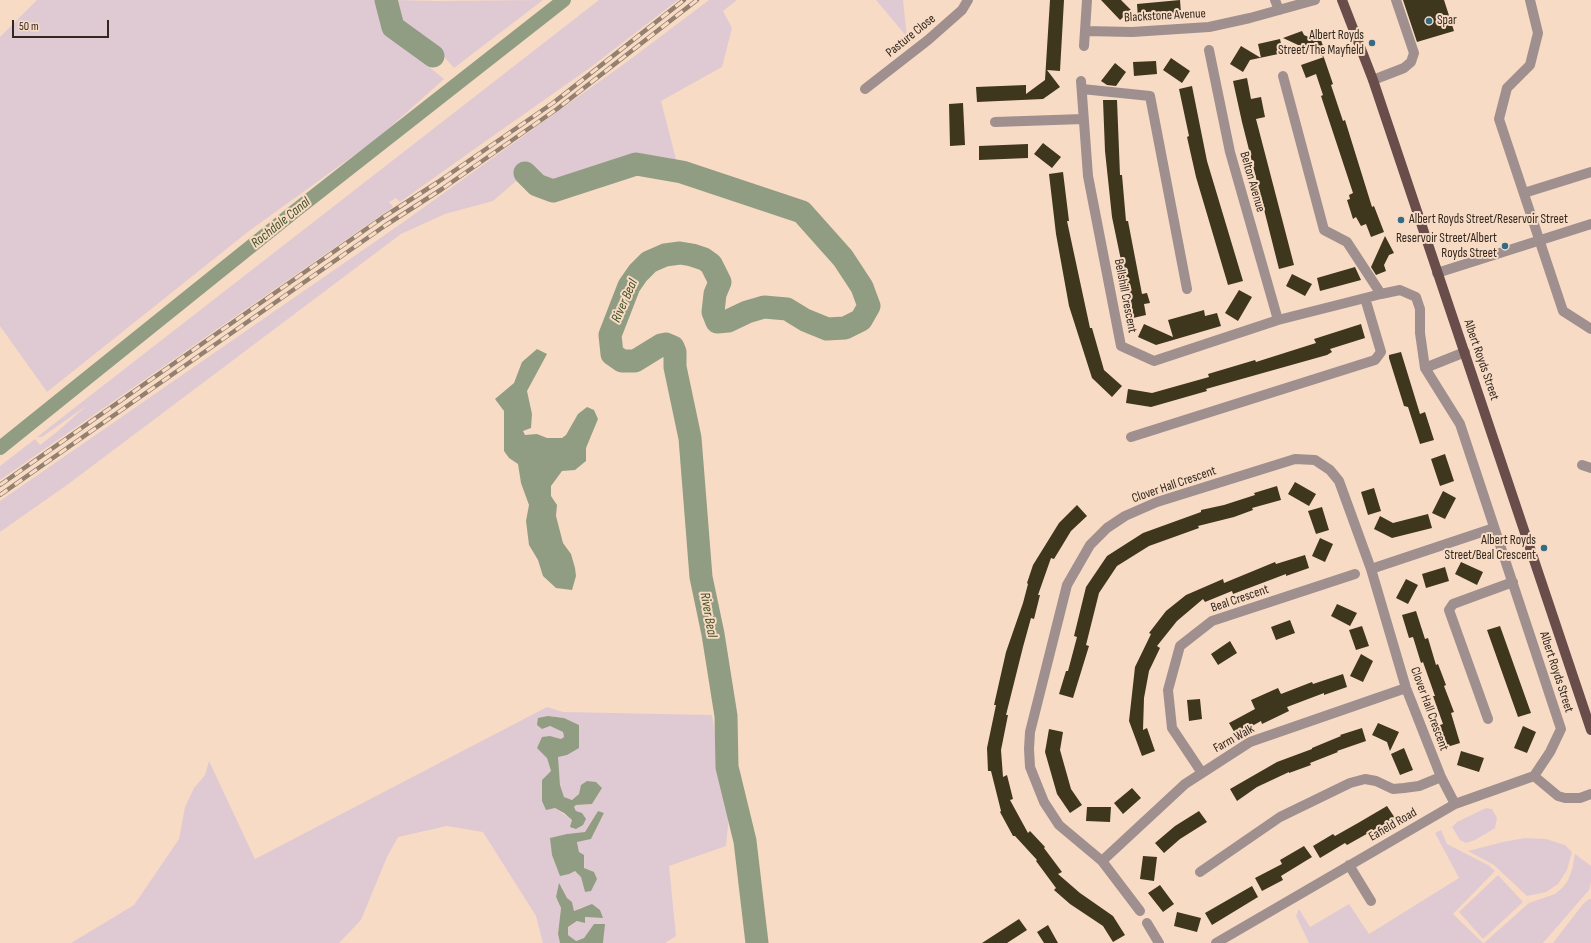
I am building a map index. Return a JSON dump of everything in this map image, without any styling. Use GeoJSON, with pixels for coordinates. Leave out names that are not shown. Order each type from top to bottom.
{"type":"FeatureCollection","features":[{"type":"Feature","properties":{"kind":"main road","name":"Albert Royds Street"},"geometry":{"type":"LineString","coordinates":[[1342,0],[1373,80],[1591,730]]}},
{"type":"Feature","properties":{"kind":"street","name":"Pasture Close"},"geometry":{"type":"LineString","coordinates":[[865,89],[928,40],[962,10],[968,0]]}},
{"type":"Feature","properties":{"kind":"street"},"geometry":{"type":"LineString","coordinates":[[1084,46],[1087,0]]}},
{"type":"Feature","properties":{"kind":"street"},"geometry":{"type":"LineString","coordinates":[[1275,0],[1279,10]]}},
{"type":"Feature","properties":{"kind":"street","name":"Blackstone Avenue"},"geometry":{"type":"LineString","coordinates":[[1085,31],[1132,32],[1207,27],[1315,0]]}},
{"type":"Feature","properties":{"kind":"street"},"geometry":{"type":"LineString","coordinates":[[1373,80],[1404,68],[1411,62],[1414,53],[1396,0]]}},
{"type":"Feature","properties":{"kind":"street"},"geometry":{"type":"LineString","coordinates":[[1530,0],[1538,33],[1530,65],[1507,88],[1499,119],[1563,310],[1591,329]]}},
{"type":"Feature","properties":{"kind":"street","name":"Belton Avenue"},"geometry":{"type":"LineString","coordinates":[[1209,50],[1230,152],[1278,320]]}},
{"type":"Feature","properties":{"kind":"street"},"geometry":{"type":"LineString","coordinates":[[1283,76],[1324,230],[1348,242],[1381,294]]}},
{"type":"Feature","properties":{"kind":"street","name":"Bellshill Crescent"},"geometry":{"type":"LineString","coordinates":[[1188,289],[1150,96],[1082,85],[1083,119],[1088,176],[1121,346],[1154,361],[1278,320],[1400,290]]}},
{"type":"Feature","properties":{"kind":"street"},"geometry":{"type":"LineString","coordinates":[[995,122],[1083,119]]}},
{"type":"Feature","properties":{"kind":"street"},"geometry":{"type":"LineString","coordinates":[[1524,193],[1591,172]]}},
{"type":"Feature","properties":{"kind":"street"},"geometry":{"type":"LineString","coordinates":[[1438,273],[1591,224]]}},
{"type":"Feature","properties":{"kind":"street","name":"Albert Royds Street"},"geometry":{"type":"LineString","coordinates":[[1400,290],[1416,297],[1419,302],[1420,333],[1424,368],[1460,424],[1561,729],[1550,752],[1534,776]]}},
{"type":"Feature","properties":{"kind":"street"},"geometry":{"type":"LineString","coordinates":[[1131,437],[1375,360],[1381,352],[1364,298]]}},
{"type":"Feature","properties":{"kind":"street"},"geometry":{"type":"LineString","coordinates":[[1424,368],[1465,352]]}},
{"type":"Feature","properties":{"kind":"street","name":"Clover Hall Crescent"},"geometry":{"type":"LineString","coordinates":[[1140,911],[1102,861],[1059,825],[1044,802],[1030,767],[1029,749],[1030,732],[1067,585],[1090,545],[1107,528],[1125,516],[1157,502],[1295,459],[1315,460],[1330,470],[1339,482],[1371,569],[1406,688],[1441,777],[1455,804]]}},
{"type":"Feature","properties":{"kind":"street"},"geometry":{"type":"LineString","coordinates":[[1371,569],[1494,528]]}},
{"type":"Feature","properties":{"kind":"street","name":"Beal Crescent"},"geometry":{"type":"LineString","coordinates":[[1202,773],[1172,728],[1168,690],[1180,646],[1212,621],[1355,574]]}},
{"type":"Feature","properties":{"kind":"street"},"geometry":{"type":"LineString","coordinates":[[1488,719],[1449,610],[1453,604],[1513,582]]}},
{"type":"Feature","properties":{"kind":"street","name":"Farm Walk"},"geometry":{"type":"LineString","coordinates":[[1102,861],[1185,784],[1250,742],[1406,688]]}},
{"type":"Feature","properties":{"kind":"street"},"geometry":{"type":"LineString","coordinates":[[1534,776],[1558,796],[1565,798],[1580,798],[1591,794]]}},
{"type":"Feature","properties":{"kind":"street","name":"Eafield Road"},"geometry":{"type":"LineString","coordinates":[[1216,943],[1455,804],[1534,776]]}},
{"type":"Feature","properties":{"kind":"street"},"geometry":{"type":"LineString","coordinates":[[1200,872],[1280,817],[1350,783],[1365,779],[1376,781],[1393,789],[1419,786],[1441,777]]}},
{"type":"Feature","properties":{"kind":"street"},"geometry":{"type":"LineString","coordinates":[[1349,865],[1371,901]]}},
{"type":"Feature","properties":{"kind":"street"},"geometry":{"type":"LineString","coordinates":[[1147,923],[1159,943]]}},
{"type":"Feature","properties":{"kind":"shaded area"},"geometry":{"type":"Polygon","coordinates":[[[37,0],[382,0],[388,33],[444,79],[378,138],[249,231],[47,392],[0,326],[0,37],[37,0]]]}},
{"type":"Feature","properties":{"kind":"shaded area"},"geometry":{"type":"Polygon","coordinates":[[[394,0],[543,0],[454,68],[438,50],[398,22],[394,0]]]}},
{"type":"Feature","properties":{"kind":"shaded area"},"geometry":{"type":"Polygon","coordinates":[[[599,0],[678,0],[591,67],[400,202],[396,198],[389,202],[393,207],[0,480],[0,466],[35,439],[40,445],[58,431],[86,406],[42,437],[37,437],[599,0]]]}},
{"type":"Feature","properties":{"kind":"shaded area"},"geometry":{"type":"Polygon","coordinates":[[[709,0],[737,0],[723,11],[732,28],[722,67],[661,101],[677,163],[648,155],[624,157],[584,170],[554,184],[545,184],[529,170],[493,201],[445,214],[401,234],[67,485],[0,532],[0,501],[402,223],[628,61],[709,0]]]}},
{"type":"Feature","properties":{"kind":"shaded area"},"geometry":{"type":"Polygon","coordinates":[[[876,0],[903,0],[907,37],[876,0]]]}},
{"type":"Feature","properties":{"kind":"shaded area"},"geometry":{"type":"Polygon","coordinates":[[[537,349],[547,354],[527,391],[532,414],[531,428],[523,431],[525,435],[537,434],[547,438],[562,438],[566,435],[578,414],[587,407],[594,410],[598,419],[586,448],[586,461],[575,470],[562,471],[551,486],[551,496],[557,505],[556,516],[563,543],[571,554],[575,568],[576,576],[572,590],[556,588],[543,576],[538,560],[529,545],[526,521],[529,505],[521,483],[518,464],[509,458],[504,451],[504,411],[495,399],[514,383],[522,362],[537,349]]]}},
{"type":"Feature","properties":{"kind":"shaded area"},"geometry":{"type":"Polygon","coordinates":[[[547,707],[563,712],[712,715],[730,805],[726,846],[669,866],[676,936],[665,943],[603,943],[604,924],[594,924],[584,938],[575,941],[568,935],[568,927],[585,917],[602,918],[600,910],[582,907],[574,911],[572,902],[567,898],[556,897],[561,908],[558,934],[560,943],[543,943],[536,916],[483,832],[447,826],[398,837],[387,857],[361,920],[339,943],[71,943],[134,905],[179,839],[185,807],[194,788],[205,775],[209,761],[255,859],[547,707]],[[548,716],[550,726],[563,732],[564,738],[561,739],[550,736],[547,758],[551,771],[555,808],[572,820],[576,811],[574,807],[576,805],[592,804],[602,788],[579,794],[572,800],[564,797],[560,785],[557,756],[567,755],[579,725],[564,718],[548,716]],[[598,811],[585,832],[567,834],[575,871],[581,877],[585,892],[584,856],[579,852],[577,841],[591,839],[604,813],[598,811]]]}},
{"type":"Feature","properties":{"kind":"shaded area"},"geometry":{"type":"Polygon","coordinates":[[[548,716],[564,718],[579,725],[579,748],[567,755],[558,757],[560,785],[564,797],[572,800],[579,794],[581,785],[587,781],[596,782],[602,788],[592,804],[576,805],[574,807],[576,811],[582,813],[586,819],[583,825],[576,829],[570,827],[572,820],[564,813],[555,808],[546,810],[542,801],[542,780],[551,771],[547,758],[537,748],[542,737],[550,736],[561,739],[564,737],[563,732],[550,726],[542,729],[537,725],[538,718],[548,716]]]}},
{"type":"Feature","properties":{"kind":"shaded area"},"geometry":{"type":"Polygon","coordinates":[[[1486,808],[1492,809],[1497,818],[1495,828],[1475,840],[1466,843],[1460,840],[1452,827],[1457,822],[1486,808]]]}},
{"type":"Feature","properties":{"kind":"shaded area"},"geometry":{"type":"Polygon","coordinates":[[[598,811],[604,813],[591,839],[577,842],[579,852],[584,855],[584,868],[594,872],[597,879],[591,891],[585,892],[581,877],[575,871],[560,876],[552,855],[550,838],[585,832],[598,811]]]}},
{"type":"Feature","properties":{"kind":"shaded area"},"geometry":{"type":"Polygon","coordinates":[[[1441,830],[1447,844],[1488,865],[1495,871],[1453,914],[1483,943],[1309,943],[1296,916],[1299,909],[1310,927],[1349,904],[1369,934],[1459,878],[1435,833],[1441,830]]]}},
{"type":"Feature","properties":{"kind":"shaded area"},"geometry":{"type":"Polygon","coordinates":[[[1525,838],[1546,839],[1565,845],[1572,852],[1567,870],[1558,884],[1546,892],[1527,896],[1494,865],[1468,851],[1503,842],[1525,838]]]}},
{"type":"Feature","properties":{"kind":"shaded area"},"geometry":{"type":"Polygon","coordinates":[[[1575,854],[1591,866],[1591,882],[1589,890],[1543,943],[1484,943],[1529,903],[1555,894],[1562,888],[1567,882],[1572,870],[1575,854]]]}},
{"type":"Feature","properties":{"kind":"shaded area"},"geometry":{"type":"Polygon","coordinates":[[[1498,875],[1523,902],[1483,939],[1459,912],[1498,875]]]}},
{"type":"Feature","properties":{"kind":"shaded area"},"geometry":{"type":"Polygon","coordinates":[[[559,883],[567,898],[572,902],[574,911],[592,904],[600,910],[603,918],[585,917],[585,923],[577,921],[568,927],[568,935],[576,941],[584,938],[594,924],[605,924],[603,943],[560,943],[558,934],[561,908],[556,897],[559,883]]]}},
{"type":"Feature","properties":{"kind":"shaded area"},"geometry":{"type":"Polygon","coordinates":[[[1591,899],[1591,943],[1553,943],[1583,904],[1591,899]]]}},
{"type":"Feature","properties":{"kind":"building"},"geometry":{"type":"Polygon","coordinates":[[[1050,0],[1064,0],[1060,71],[1047,70],[1060,87],[1043,99],[977,102],[976,87],[1026,85],[1026,94],[1045,80],[1050,0]]]}},
{"type":"Feature","properties":{"kind":"building"},"geometry":{"type":"Polygon","coordinates":[[[1101,0],[1121,0],[1131,10],[1120,20],[1101,0]]]}},
{"type":"Feature","properties":{"kind":"building"},"geometry":{"type":"Polygon","coordinates":[[[1180,0],[1181,13],[1138,18],[1137,4],[1180,0]]]}},
{"type":"Feature","properties":{"kind":"building","name":"Spar"},"geometry":{"type":"Polygon","coordinates":[[[1403,0],[1444,0],[1454,31],[1417,42],[1403,0]]]}},
{"type":"Feature","properties":{"kind":"building"},"geometry":{"type":"Polygon","coordinates":[[[1302,31],[1304,35],[1315,40],[1320,38],[1324,48],[1321,49],[1324,57],[1283,38],[1302,31]]]}},
{"type":"Feature","properties":{"kind":"building"},"geometry":{"type":"Polygon","coordinates":[[[1280,39],[1283,53],[1261,58],[1258,44],[1280,39]]]}},
{"type":"Feature","properties":{"kind":"building"},"geometry":{"type":"Polygon","coordinates":[[[1241,46],[1261,58],[1250,60],[1243,72],[1230,64],[1241,46]]]}},
{"type":"Feature","properties":{"kind":"building"},"geometry":{"type":"Polygon","coordinates":[[[1324,57],[1333,84],[1331,85],[1343,121],[1345,120],[1372,207],[1374,206],[1384,232],[1371,237],[1366,224],[1361,226],[1356,217],[1353,219],[1347,200],[1350,199],[1349,195],[1353,193],[1321,96],[1323,95],[1316,74],[1306,78],[1301,65],[1324,57]]]}},
{"type":"Feature","properties":{"kind":"building"},"geometry":{"type":"Polygon","coordinates":[[[1171,58],[1190,71],[1182,83],[1163,70],[1171,58]]]}},
{"type":"Feature","properties":{"kind":"building"},"geometry":{"type":"Polygon","coordinates":[[[1156,61],[1157,74],[1134,76],[1133,62],[1156,61]]]}},
{"type":"Feature","properties":{"kind":"building"},"geometry":{"type":"Polygon","coordinates":[[[1115,63],[1126,72],[1116,86],[1107,85],[1101,81],[1115,63]]]}},
{"type":"Feature","properties":{"kind":"building"},"geometry":{"type":"Polygon","coordinates":[[[1247,78],[1251,99],[1261,97],[1265,117],[1256,119],[1294,265],[1279,269],[1233,81],[1247,78]]]}},
{"type":"Feature","properties":{"kind":"building"},"geometry":{"type":"Polygon","coordinates":[[[1192,86],[1207,161],[1243,281],[1228,285],[1196,177],[1187,137],[1189,136],[1179,89],[1192,86]]]}},
{"type":"Feature","properties":{"kind":"building"},"geometry":{"type":"Polygon","coordinates":[[[1103,100],[1117,100],[1120,175],[1122,175],[1126,221],[1128,221],[1142,294],[1147,293],[1150,303],[1144,304],[1146,315],[1133,318],[1112,217],[1105,151],[1103,100]]]}},
{"type":"Feature","properties":{"kind":"building"},"geometry":{"type":"Polygon","coordinates":[[[963,103],[965,145],[950,146],[949,104],[963,103]]]}},
{"type":"Feature","properties":{"kind":"building"},"geometry":{"type":"Polygon","coordinates":[[[1043,143],[1061,157],[1052,168],[1034,154],[1043,143]]]}},
{"type":"Feature","properties":{"kind":"building"},"geometry":{"type":"Polygon","coordinates":[[[1028,144],[1028,158],[979,160],[979,146],[1028,144]]]}},
{"type":"Feature","properties":{"kind":"building"},"geometry":{"type":"Polygon","coordinates":[[[1063,172],[1069,221],[1067,221],[1090,328],[1092,328],[1104,370],[1122,386],[1112,397],[1092,378],[1069,306],[1056,234],[1049,174],[1063,172]]]}},
{"type":"Feature","properties":{"kind":"building"},"geometry":{"type":"Polygon","coordinates":[[[1385,236],[1394,253],[1389,255],[1384,265],[1386,271],[1376,275],[1371,267],[1385,236]]]}},
{"type":"Feature","properties":{"kind":"building"},"geometry":{"type":"Polygon","coordinates":[[[1355,267],[1361,280],[1320,291],[1317,278],[1355,267]]]}},
{"type":"Feature","properties":{"kind":"building"},"geometry":{"type":"Polygon","coordinates":[[[1292,274],[1312,284],[1305,296],[1286,286],[1292,274]]]}},
{"type":"Feature","properties":{"kind":"building"},"geometry":{"type":"Polygon","coordinates":[[[1239,290],[1252,297],[1238,321],[1225,313],[1239,290]]]}},
{"type":"Feature","properties":{"kind":"building"},"geometry":{"type":"Polygon","coordinates":[[[1204,310],[1205,316],[1217,313],[1221,326],[1156,345],[1138,337],[1144,324],[1173,337],[1168,320],[1204,310]]]}},
{"type":"Feature","properties":{"kind":"building"},"geometry":{"type":"Polygon","coordinates":[[[1361,324],[1365,338],[1330,349],[1332,352],[1327,355],[1206,389],[1207,391],[1151,407],[1126,403],[1128,389],[1152,393],[1209,377],[1208,374],[1255,360],[1256,362],[1316,343],[1314,339],[1361,324]]]}},
{"type":"Feature","properties":{"kind":"building"},"geometry":{"type":"Polygon","coordinates":[[[1401,352],[1420,414],[1425,412],[1434,440],[1420,444],[1408,407],[1404,406],[1389,358],[1389,355],[1401,352]]]}},
{"type":"Feature","properties":{"kind":"building"},"geometry":{"type":"Polygon","coordinates":[[[1445,454],[1454,481],[1440,486],[1431,459],[1445,454]]]}},
{"type":"Feature","properties":{"kind":"building"},"geometry":{"type":"Polygon","coordinates":[[[1295,482],[1316,494],[1309,506],[1288,494],[1295,482]]]}},
{"type":"Feature","properties":{"kind":"building"},"geometry":{"type":"Polygon","coordinates":[[[1277,486],[1281,500],[1252,508],[1253,510],[1234,517],[1198,526],[1199,528],[1149,546],[1117,566],[1099,593],[1086,645],[1089,646],[1073,698],[1059,694],[1066,671],[1068,671],[1077,637],[1074,636],[1086,587],[1107,556],[1143,533],[1201,512],[1201,510],[1224,505],[1277,486]]]}},
{"type":"Feature","properties":{"kind":"building"},"geometry":{"type":"Polygon","coordinates":[[[1374,488],[1381,511],[1368,515],[1361,492],[1374,488]]]}},
{"type":"Feature","properties":{"kind":"building"},"geometry":{"type":"Polygon","coordinates":[[[1443,491],[1456,498],[1445,519],[1432,513],[1443,491]]]}},
{"type":"Feature","properties":{"kind":"building"},"geometry":{"type":"Polygon","coordinates":[[[1077,505],[1087,516],[1071,531],[1054,559],[1051,558],[1038,595],[1040,595],[1034,619],[1031,618],[1023,647],[1006,715],[1008,715],[1001,750],[1003,777],[1007,775],[1013,799],[1010,800],[1028,833],[1030,831],[1045,847],[1044,848],[1062,872],[1058,874],[1080,893],[1113,916],[1125,935],[1113,942],[1103,926],[1070,904],[1054,890],[1056,888],[1036,861],[1037,860],[1015,836],[1013,836],[1000,812],[991,771],[988,771],[987,748],[996,705],[994,705],[1006,652],[1023,603],[1027,583],[1033,565],[1059,523],[1077,505]]]}},
{"type":"Feature","properties":{"kind":"building"},"geometry":{"type":"Polygon","coordinates":[[[1322,507],[1329,530],[1316,534],[1308,511],[1322,507]]]}},
{"type":"Feature","properties":{"kind":"building"},"geometry":{"type":"Polygon","coordinates":[[[1428,514],[1432,528],[1392,538],[1374,529],[1380,516],[1393,523],[1428,514]]]}},
{"type":"Feature","properties":{"kind":"building"},"geometry":{"type":"Polygon","coordinates":[[[1320,538],[1333,544],[1325,562],[1312,556],[1320,538]]]}},
{"type":"Feature","properties":{"kind":"building"},"geometry":{"type":"Polygon","coordinates":[[[1305,555],[1309,568],[1286,576],[1286,574],[1233,594],[1232,591],[1205,602],[1203,599],[1177,621],[1157,646],[1160,648],[1149,671],[1144,698],[1143,730],[1147,728],[1155,751],[1142,756],[1129,721],[1135,667],[1151,634],[1149,633],[1166,611],[1186,595],[1223,579],[1224,583],[1275,562],[1276,564],[1305,555]]]}},
{"type":"Feature","properties":{"kind":"building"},"geometry":{"type":"Polygon","coordinates":[[[1461,562],[1483,572],[1477,585],[1455,574],[1461,562]]]}},
{"type":"Feature","properties":{"kind":"building"},"geometry":{"type":"Polygon","coordinates":[[[1445,567],[1449,581],[1426,588],[1422,574],[1445,567]]]}},
{"type":"Feature","properties":{"kind":"building"},"geometry":{"type":"Polygon","coordinates":[[[1406,579],[1418,585],[1408,604],[1396,598],[1406,579]]]}},
{"type":"Feature","properties":{"kind":"building"},"geometry":{"type":"Polygon","coordinates":[[[1337,604],[1357,613],[1350,626],[1331,616],[1337,604]]]}},
{"type":"Feature","properties":{"kind":"building"},"geometry":{"type":"Polygon","coordinates":[[[1416,611],[1425,639],[1428,638],[1436,665],[1438,664],[1446,685],[1444,686],[1454,712],[1451,713],[1460,743],[1447,747],[1440,725],[1443,724],[1433,696],[1435,696],[1423,662],[1421,663],[1413,637],[1409,638],[1402,615],[1416,611]]]}},
{"type":"Feature","properties":{"kind":"building"},"geometry":{"type":"Polygon","coordinates":[[[1290,620],[1295,633],[1276,640],[1271,627],[1290,620]]]}},
{"type":"Feature","properties":{"kind":"building"},"geometry":{"type":"Polygon","coordinates":[[[1362,626],[1369,646],[1356,650],[1349,630],[1362,626]]]}},
{"type":"Feature","properties":{"kind":"building"},"geometry":{"type":"Polygon","coordinates":[[[1500,626],[1531,713],[1518,717],[1487,630],[1500,626]]]}},
{"type":"Feature","properties":{"kind":"building"},"geometry":{"type":"Polygon","coordinates":[[[1230,641],[1237,653],[1218,665],[1211,654],[1230,641]]]}},
{"type":"Feature","properties":{"kind":"building"},"geometry":{"type":"Polygon","coordinates":[[[1361,654],[1373,661],[1363,682],[1350,676],[1361,654]]]}},
{"type":"Feature","properties":{"kind":"building"},"geometry":{"type":"Polygon","coordinates":[[[1343,674],[1347,687],[1324,695],[1324,693],[1287,707],[1289,711],[1262,724],[1261,721],[1236,735],[1229,723],[1255,709],[1251,700],[1278,688],[1281,694],[1312,682],[1313,684],[1343,674]]]}},
{"type":"Feature","properties":{"kind":"building"},"geometry":{"type":"Polygon","coordinates":[[[1200,699],[1202,719],[1189,721],[1187,700],[1200,699]]]}},
{"type":"Feature","properties":{"kind":"building"},"geometry":{"type":"Polygon","coordinates":[[[1378,723],[1399,732],[1390,751],[1387,742],[1372,735],[1378,723]]]}},
{"type":"Feature","properties":{"kind":"building"},"geometry":{"type":"Polygon","coordinates":[[[1523,726],[1536,732],[1527,753],[1514,748],[1523,726]]]}},
{"type":"Feature","properties":{"kind":"building"},"geometry":{"type":"Polygon","coordinates":[[[1362,728],[1366,741],[1337,751],[1338,752],[1310,763],[1311,765],[1289,772],[1257,787],[1237,801],[1230,789],[1277,762],[1312,749],[1341,736],[1340,735],[1362,728]]]}},
{"type":"Feature","properties":{"kind":"building"},"geometry":{"type":"Polygon","coordinates":[[[1049,729],[1063,732],[1060,750],[1071,789],[1082,805],[1070,813],[1057,794],[1045,752],[1049,729]]]}},
{"type":"Feature","properties":{"kind":"building"},"geometry":{"type":"Polygon","coordinates":[[[1404,748],[1413,770],[1400,775],[1391,754],[1404,748]]]}},
{"type":"Feature","properties":{"kind":"building"},"geometry":{"type":"Polygon","coordinates":[[[1461,751],[1484,758],[1479,772],[1457,765],[1461,751]]]}},
{"type":"Feature","properties":{"kind":"building"},"geometry":{"type":"Polygon","coordinates":[[[1132,788],[1141,798],[1123,814],[1114,803],[1132,788]]]}},
{"type":"Feature","properties":{"kind":"building"},"geometry":{"type":"Polygon","coordinates":[[[1387,806],[1395,818],[1347,845],[1345,843],[1320,858],[1313,846],[1333,834],[1335,836],[1387,806]]]}},
{"type":"Feature","properties":{"kind":"building"},"geometry":{"type":"Polygon","coordinates":[[[1087,807],[1111,807],[1110,822],[1086,821],[1087,807]]]}},
{"type":"Feature","properties":{"kind":"building"},"geometry":{"type":"Polygon","coordinates":[[[1199,811],[1207,822],[1180,839],[1164,853],[1155,843],[1175,826],[1199,811]]]}},
{"type":"Feature","properties":{"kind":"building"},"geometry":{"type":"Polygon","coordinates":[[[1304,846],[1312,857],[1281,876],[1283,880],[1262,891],[1255,878],[1282,864],[1280,860],[1304,846]]]}},
{"type":"Feature","properties":{"kind":"building"},"geometry":{"type":"Polygon","coordinates":[[[1143,856],[1157,857],[1154,881],[1140,879],[1143,856]]]}},
{"type":"Feature","properties":{"kind":"building"},"geometry":{"type":"Polygon","coordinates":[[[1160,885],[1174,904],[1163,912],[1148,893],[1160,885]]]}},
{"type":"Feature","properties":{"kind":"building"},"geometry":{"type":"Polygon","coordinates":[[[1252,886],[1258,897],[1212,925],[1205,913],[1252,886]]]}},
{"type":"Feature","properties":{"kind":"building"},"geometry":{"type":"Polygon","coordinates":[[[1177,912],[1201,918],[1197,932],[1174,926],[1177,912]]]}},
{"type":"Feature","properties":{"kind":"building"},"geometry":{"type":"Polygon","coordinates":[[[1019,919],[1027,930],[1007,943],[982,943],[1019,919]]]}},
{"type":"Feature","properties":{"kind":"building"},"geometry":{"type":"Polygon","coordinates":[[[1048,925],[1058,943],[1044,943],[1037,932],[1048,925]]]}},
{"type":"Feature","properties":{"kind":"waterway","name":"River Beal"},"geometry":{"type":"LineString","coordinates":[[386,0],[393,27],[433,56]]}},
{"type":"Feature","properties":{"kind":"waterway","name":"Rochdale Canal"},"geometry":{"type":"LineString","coordinates":[[0,448],[295,211],[564,0]]}},
{"type":"Feature","properties":{"kind":"waterway","name":"River Beal"},"geometry":{"type":"LineString","coordinates":[[525,173],[537,185],[553,191],[636,164],[682,172],[802,212],[843,258],[862,287],[869,306],[861,320],[845,328],[827,329],[805,320],[787,309],[764,307],[747,312],[728,321],[717,322],[713,312],[715,294],[720,282],[711,264],[704,259],[680,253],[665,255],[649,262],[638,273],[629,286],[610,335],[612,354],[622,361],[635,361],[661,345],[666,344],[673,347],[675,352],[675,367],[690,438],[701,577],[713,634],[726,716],[727,767],[745,841],[757,943]]}},
{"type":"Feature","properties":{"kind":"railway"},"geometry":{"type":"LineString","coordinates":[[0,485],[382,218],[438,182],[553,103],[684,0]]}},
{"type":"Feature","properties":{"kind":"railway"},"geometry":{"type":"LineString","coordinates":[[0,495],[386,225],[442,189],[557,109],[697,0]]}},
{"type":"Feature","properties":{"kind":"place","name":"Spar"},"geometry":{"type":"Point","coordinates":[1429,21]}},
{"type":"Feature","properties":{"kind":"place","name":"Albert Royds Street/The Mayfield"},"geometry":{"type":"Point","coordinates":[1372,43]}},
{"type":"Feature","properties":{"kind":"place","name":"Albert Royds Street/Reservoir Street"},"geometry":{"type":"Point","coordinates":[1401,220]}},
{"type":"Feature","properties":{"kind":"place","name":"Reservoir Street/Albert Royds Street"},"geometry":{"type":"Point","coordinates":[1505,246]}},
{"type":"Feature","properties":{"kind":"place","name":"Albert Royds Street/Beal Crescent"},"geometry":{"type":"Point","coordinates":[1544,548]}}]}
